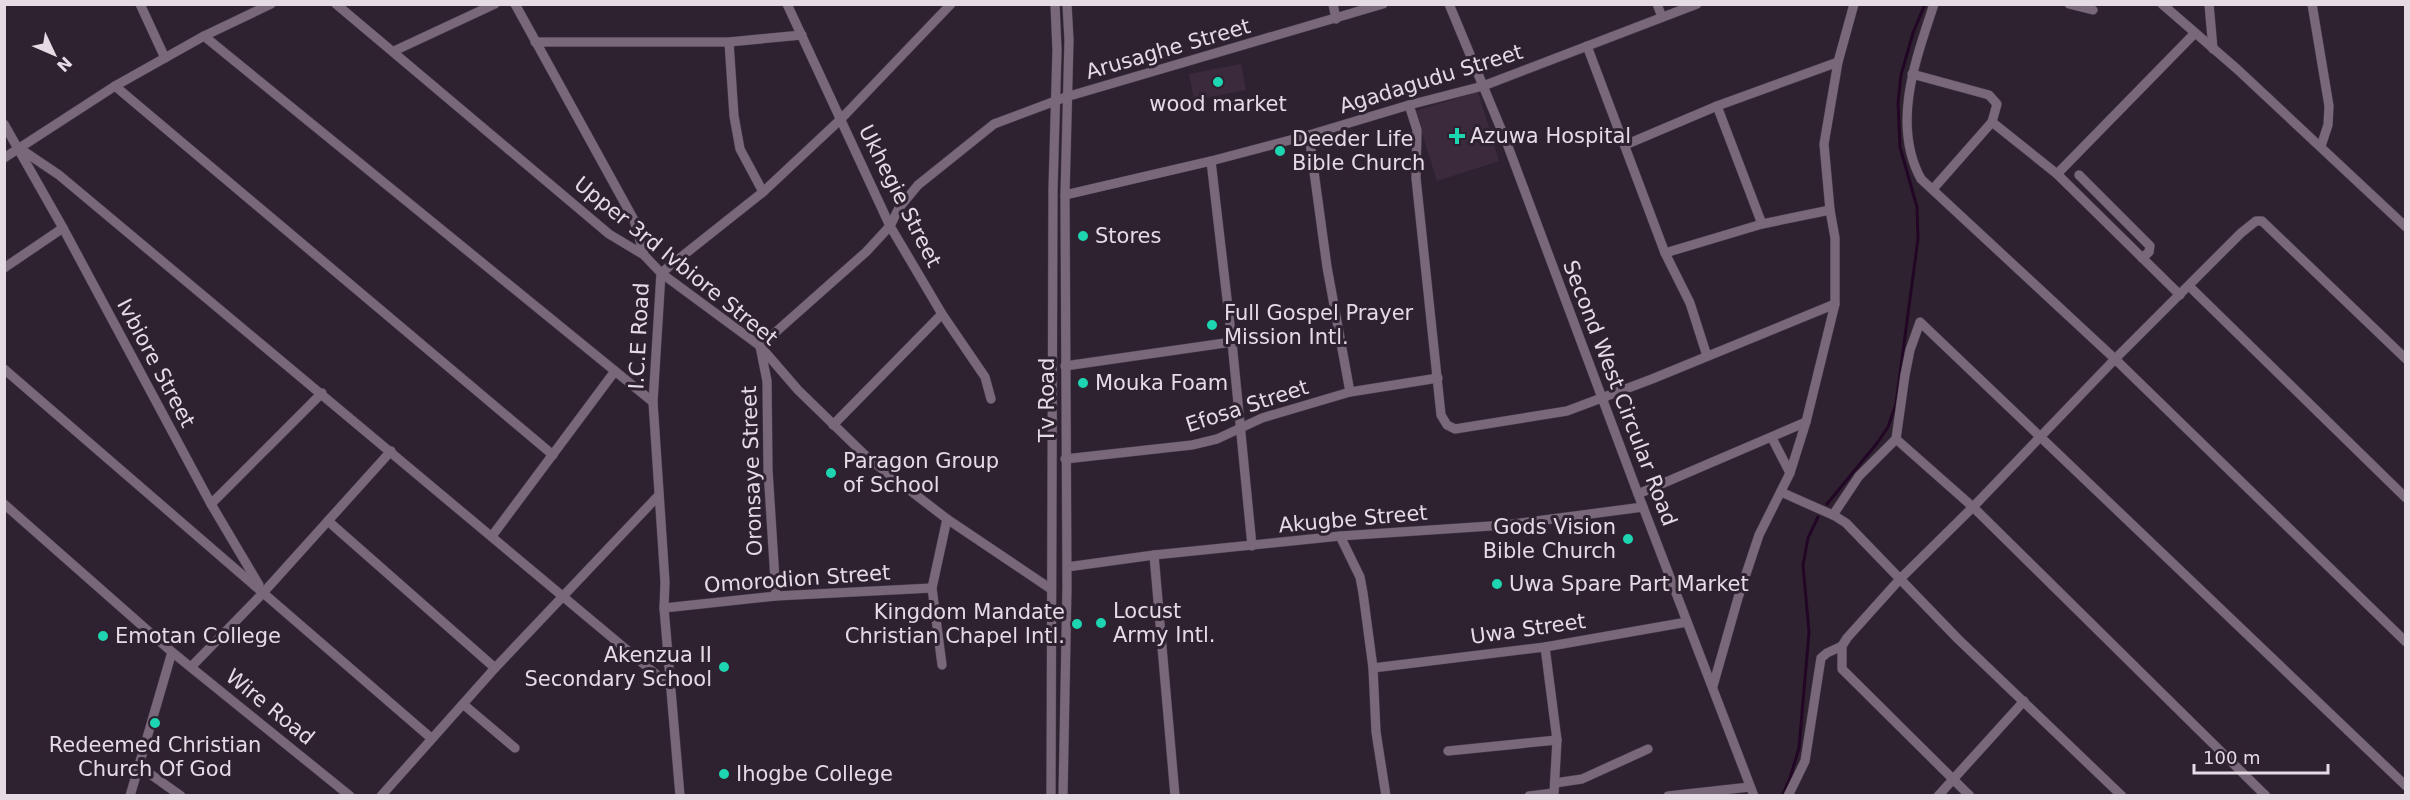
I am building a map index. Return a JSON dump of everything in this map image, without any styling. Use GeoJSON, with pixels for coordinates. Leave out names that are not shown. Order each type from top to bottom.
{"type":"FeatureCollection","features":[{"type":"Feature","properties":{"kind":"street"},"geometry":{"type":"LineString","coordinates":[[140,4],[165,58]]}},
{"type":"Feature","properties":{"kind":"street","name":"Upper 3rd Ivbiore Street"},"geometry":{"type":"LineString","coordinates":[[336,4],[609,234],[644,255],[661,273],[759,346],[833,425],[868,458],[947,519],[1051,589]]}},
{"type":"Feature","properties":{"kind":"street"},"geometry":{"type":"LineString","coordinates":[[394,51],[495,4]]}},
{"type":"Feature","properties":{"kind":"street"},"geometry":{"type":"LineString","coordinates":[[515,4],[634,220],[644,255]]}},
{"type":"Feature","properties":{"kind":"street","name":"Ukhegie Street"},"geometry":{"type":"LineString","coordinates":[[787,4],[890,226],[942,314],[985,377],[991,399]]}},
{"type":"Feature","properties":{"kind":"street","name":"I.C.E Road"},"geometry":{"type":"LineString","coordinates":[[680,795],[664,608],[653,402],[661,273],[763,192],[841,119],[951,4]]}},
{"type":"Feature","properties":{"kind":"street","name":"Tv Road"},"geometry":{"type":"LineString","coordinates":[[1051,795],[1055,4]]}},
{"type":"Feature","properties":{"kind":"street","name":"Tv Road"},"geometry":{"type":"LineString","coordinates":[[1063,795],[1067,567],[1065,195],[1069,40],[1067,4]]}},
{"type":"Feature","properties":{"kind":"street"},"geometry":{"type":"LineString","coordinates":[[1333,4],[1336,19]]}},
{"type":"Feature","properties":{"kind":"street","name":"Arusaghe Street"},"geometry":{"type":"LineString","coordinates":[[759,346],[866,252],[890,226],[899,208],[918,185],[994,124],[1066,97],[1383,4]]}},
{"type":"Feature","properties":{"kind":"street","name":"Second West Circular Road"},"geometry":{"type":"LineString","coordinates":[[1449,4],[1506,141],[1752,791]]}},
{"type":"Feature","properties":{"kind":"street"},"geometry":{"type":"LineString","coordinates":[[1657,4],[1662,17]]}},
{"type":"Feature","properties":{"kind":"street","name":"Agadagudu Street"},"geometry":{"type":"LineString","coordinates":[[1065,195],[1211,161],[1483,86],[1697,4]]}},
{"type":"Feature","properties":{"kind":"street"},"geometry":{"type":"LineString","coordinates":[[1713,686],[1759,535],[1790,472],[1806,422],[1835,304],[1835,238],[1824,144],[1838,62],[1854,4]]}},
{"type":"Feature","properties":{"kind":"street"},"geometry":{"type":"LineString","coordinates":[[1934,4],[1912,74],[1908,137],[1910,153],[1921,179],[2115,359],[2406,642]]}},
{"type":"Feature","properties":{"kind":"street"},"geometry":{"type":"LineString","coordinates":[[2069,4],[2093,10]]}},
{"type":"Feature","properties":{"kind":"street"},"geometry":{"type":"LineString","coordinates":[[2162,4],[2406,227]]}},
{"type":"Feature","properties":{"kind":"street"},"geometry":{"type":"LineString","coordinates":[[2209,4],[2213,49]]}},
{"type":"Feature","properties":{"kind":"street"},"geometry":{"type":"LineString","coordinates":[[2312,4],[2329,106],[2328,125],[2320,146]]}},
{"type":"Feature","properties":{"kind":"street"},"geometry":{"type":"LineString","coordinates":[[4,158],[115,86],[204,36],[265,6]]}},
{"type":"Feature","properties":{"kind":"street"},"geometry":{"type":"LineString","coordinates":[[2057,174],[2194,34]]}},
{"type":"Feature","properties":{"kind":"street"},"geometry":{"type":"LineString","coordinates":[[535,42],[729,42],[802,35]]}},
{"type":"Feature","properties":{"kind":"street"},"geometry":{"type":"LineString","coordinates":[[204,36],[653,402]]}},
{"type":"Feature","properties":{"kind":"street"},"geometry":{"type":"LineString","coordinates":[[729,42],[734,116],[740,148],[763,192]]}},
{"type":"Feature","properties":{"kind":"street"},"geometry":{"type":"LineString","coordinates":[[1587,46],[1665,253],[1690,303],[1707,356]]}},
{"type":"Feature","properties":{"kind":"street"},"geometry":{"type":"LineString","coordinates":[[1624,145],[1717,106],[1838,62]]}},
{"type":"Feature","properties":{"kind":"street"},"geometry":{"type":"LineString","coordinates":[[1912,74],[1989,95],[1997,104],[1992,122],[1978,141],[1933,189]]}},
{"type":"Feature","properties":{"kind":"street"},"geometry":{"type":"LineString","coordinates":[[115,86],[553,455]]}},
{"type":"Feature","properties":{"kind":"street"},"geometry":{"type":"LineString","coordinates":[[1409,105],[1417,130],[1416,178],[1441,415],[1447,424],[1455,429],[1567,411],[1835,304]]}},
{"type":"Feature","properties":{"kind":"street"},"geometry":{"type":"LineString","coordinates":[[1717,106],[1762,224]]}},
{"type":"Feature","properties":{"kind":"street"},"geometry":{"type":"LineString","coordinates":[[1992,122],[2057,174],[2180,295]]}},
{"type":"Feature","properties":{"kind":"street","name":"Ivbiore Street"},"geometry":{"type":"LineString","coordinates":[[4,124],[63,228],[211,504],[263,592]]}},
{"type":"Feature","properties":{"kind":"street"},"geometry":{"type":"LineString","coordinates":[[1309,135],[1327,267],[1350,392]]}},
{"type":"Feature","properties":{"kind":"street"},"geometry":{"type":"LineString","coordinates":[[19,148],[60,175],[670,686]]}},
{"type":"Feature","properties":{"kind":"street"},"geometry":{"type":"LineString","coordinates":[[1211,161],[1232,342],[1251,546]]}},
{"type":"Feature","properties":{"kind":"street"},"geometry":{"type":"LineString","coordinates":[[2079,175],[2150,246],[2149,252],[2142,258]]}},
{"type":"Feature","properties":{"kind":"street"},"geometry":{"type":"LineString","coordinates":[[1665,253],[1762,224],[1830,210]]}},
{"type":"Feature","properties":{"kind":"street"},"geometry":{"type":"LineString","coordinates":[[1970,795],[1952,780],[1842,669],[1842,646],[1900,579],[1973,507],[2115,359],[2241,233],[2256,222],[2262,221],[2406,358]]}},
{"type":"Feature","properties":{"kind":"street"},"geometry":{"type":"LineString","coordinates":[[4,268],[63,228]]}},
{"type":"Feature","properties":{"kind":"street"},"geometry":{"type":"LineString","coordinates":[[2189,286],[2406,498]]}},
{"type":"Feature","properties":{"kind":"street"},"geometry":{"type":"LineString","coordinates":[[833,425],[942,314]]}},
{"type":"Feature","properties":{"kind":"street"},"geometry":{"type":"LineString","coordinates":[[1833,515],[1858,476],[1896,439],[1896,425],[1903,399],[1906,367],[1920,322],[2406,786]]}},
{"type":"Feature","properties":{"kind":"street"},"geometry":{"type":"LineString","coordinates":[[1065,366],[1232,342]]}},
{"type":"Feature","properties":{"kind":"street","name":"Oronsaye Street"},"geometry":{"type":"LineString","coordinates":[[759,346],[767,381],[768,470],[776,596]]}},
{"type":"Feature","properties":{"kind":"street"},"geometry":{"type":"LineString","coordinates":[[4,369],[431,738]]}},
{"type":"Feature","properties":{"kind":"street"},"geometry":{"type":"LineString","coordinates":[[492,536],[615,371]]}},
{"type":"Feature","properties":{"kind":"street","name":"Efosa Street"},"geometry":{"type":"LineString","coordinates":[[1065,459],[1192,445],[1217,439],[1262,418],[1350,392],[1438,378]]}},
{"type":"Feature","properties":{"kind":"street"},"geometry":{"type":"LineString","coordinates":[[211,504],[322,393]]}},
{"type":"Feature","properties":{"kind":"street"},"geometry":{"type":"LineString","coordinates":[[1638,494],[1806,422]]}},
{"type":"Feature","properties":{"kind":"street"},"geometry":{"type":"LineString","coordinates":[[1772,438],[1790,472]]}},
{"type":"Feature","properties":{"kind":"street"},"geometry":{"type":"LineString","coordinates":[[1896,439],[1973,507],[2266,795]]}},
{"type":"Feature","properties":{"kind":"street"},"geometry":{"type":"LineString","coordinates":[[191,667],[392,451]]}},
{"type":"Feature","properties":{"kind":"street"},"geometry":{"type":"LineString","coordinates":[[1781,492],[1833,515],[1845,523],[1958,639],[2122,795]]}},
{"type":"Feature","properties":{"kind":"street"},"geometry":{"type":"LineString","coordinates":[[381,795],[495,668],[659,495]]}},
{"type":"Feature","properties":{"kind":"street","name":"Wire Road"},"geometry":{"type":"LineString","coordinates":[[4,504],[172,652],[350,795]]}},
{"type":"Feature","properties":{"kind":"street","name":"Akugbe Street"},"geometry":{"type":"LineString","coordinates":[[1067,567],[1154,555],[1340,536],[1506,525],[1643,507]]}},
{"type":"Feature","properties":{"kind":"street"},"geometry":{"type":"LineString","coordinates":[[942,665],[932,588],[947,519]]}},
{"type":"Feature","properties":{"kind":"street"},"geometry":{"type":"LineString","coordinates":[[328,521],[495,668]]}},
{"type":"Feature","properties":{"kind":"street"},"geometry":{"type":"LineString","coordinates":[[1340,536],[1360,578],[1373,668],[1376,732],[1386,795]]}},
{"type":"Feature","properties":{"kind":"street"},"geometry":{"type":"LineString","coordinates":[[1154,555],[1175,795]]}},
{"type":"Feature","properties":{"kind":"street","name":"Omorodion Street"},"geometry":{"type":"LineString","coordinates":[[664,608],[776,596],[932,588]]}},
{"type":"Feature","properties":{"kind":"street","name":"Uwa Street"},"geometry":{"type":"LineString","coordinates":[[1373,668],[1545,647],[1687,621]]}},
{"type":"Feature","properties":{"kind":"street"},"geometry":{"type":"LineString","coordinates":[[1051,642],[1066,640]]}},
{"type":"Feature","properties":{"kind":"street"},"geometry":{"type":"LineString","coordinates":[[1788,795],[1805,761],[1821,658],[1827,652],[1842,646]]}},
{"type":"Feature","properties":{"kind":"street"},"geometry":{"type":"LineString","coordinates":[[1545,647],[1557,740],[1555,790]]}},
{"type":"Feature","properties":{"kind":"street"},"geometry":{"type":"LineString","coordinates":[[130,795],[172,652]]}},
{"type":"Feature","properties":{"kind":"street"},"geometry":{"type":"LineString","coordinates":[[1938,795],[2024,701]]}},
{"type":"Feature","properties":{"kind":"street"},"geometry":{"type":"LineString","coordinates":[[463,704],[515,748]]}},
{"type":"Feature","properties":{"kind":"street"},"geometry":{"type":"LineString","coordinates":[[1448,751],[1557,740]]}},
{"type":"Feature","properties":{"kind":"street"},"geometry":{"type":"LineString","coordinates":[[1529,795],[1555,790],[1647,749]]}},
{"type":"Feature","properties":{"kind":"street"},"geometry":{"type":"LineString","coordinates":[[139,766],[181,795]]}},
{"type":"Feature","properties":{"kind":"street"},"geometry":{"type":"LineString","coordinates":[[1668,795],[1752,791]]}},
{"type":"Feature","properties":{"kind":"shaded area","name":"wood market"},"geometry":{"type":"Polygon","coordinates":[[[1241,64],[1246,90],[1194,100],[1189,74],[1241,64]]]}},
{"type":"Feature","properties":{"kind":"shaded area","name":"Azuwa Hospital"},"geometry":{"type":"Polygon","coordinates":[[[1478,92],[1499,161],[1437,181],[1415,111],[1478,92]]]}},
{"type":"Feature","properties":{"kind":"waterway"},"geometry":{"type":"LineString","coordinates":[[1827,504],[1878,442],[1888,427],[1896,404],[1918,239],[1917,207],[1900,147],[1898,103],[1901,75],[1913,33],[1925,4]]}},
{"type":"Feature","properties":{"kind":"waterway"},"geometry":{"type":"LineString","coordinates":[[1782,796],[1799,748],[1809,632],[1803,565],[1808,538],[1818,517]]}},
{"type":"Feature","properties":{"kind":"place","name":"wood market"},"geometry":{"type":"Point","coordinates":[1218,82]}},
{"type":"Feature","properties":{"kind":"place","name":"Azuwa Hospital"},"geometry":{"type":"Point","coordinates":[1457,136]}},
{"type":"Feature","properties":{"kind":"place","name":"Deeder Life Bible Church"},"geometry":{"type":"Point","coordinates":[1280,151]}},
{"type":"Feature","properties":{"kind":"place","name":"Stores"},"geometry":{"type":"Point","coordinates":[1083,236]}},
{"type":"Feature","properties":{"kind":"place","name":"Full Gospel Prayer Mission Intl."},"geometry":{"type":"Point","coordinates":[1212,325]}},
{"type":"Feature","properties":{"kind":"place","name":"Mouka Foam"},"geometry":{"type":"Point","coordinates":[1083,383]}},
{"type":"Feature","properties":{"kind":"place","name":"Paragon Group of School"},"geometry":{"type":"Point","coordinates":[831,473]}},
{"type":"Feature","properties":{"kind":"place","name":"Gods Vision Bible Church"},"geometry":{"type":"Point","coordinates":[1628,539]}},
{"type":"Feature","properties":{"kind":"place","name":"Uwa Spare Part Market"},"geometry":{"type":"Point","coordinates":[1497,584]}},
{"type":"Feature","properties":{"kind":"place","name":"Locust Army Intl."},"geometry":{"type":"Point","coordinates":[1101,623]}},
{"type":"Feature","properties":{"kind":"place","name":"Kingdom Mandate Christian Chapel Intl."},"geometry":{"type":"Point","coordinates":[1077,624]}},
{"type":"Feature","properties":{"kind":"place","name":"Emotan College"},"geometry":{"type":"Point","coordinates":[103,636]}},
{"type":"Feature","properties":{"kind":"place","name":"Akenzua II Secondary School"},"geometry":{"type":"Point","coordinates":[724,667]}},
{"type":"Feature","properties":{"kind":"place","name":"Redeemed Christian Church Of God"},"geometry":{"type":"Point","coordinates":[155,723]}},
{"type":"Feature","properties":{"kind":"place","name":"Ihogbe College"},"geometry":{"type":"Point","coordinates":[724,774]}}]}
